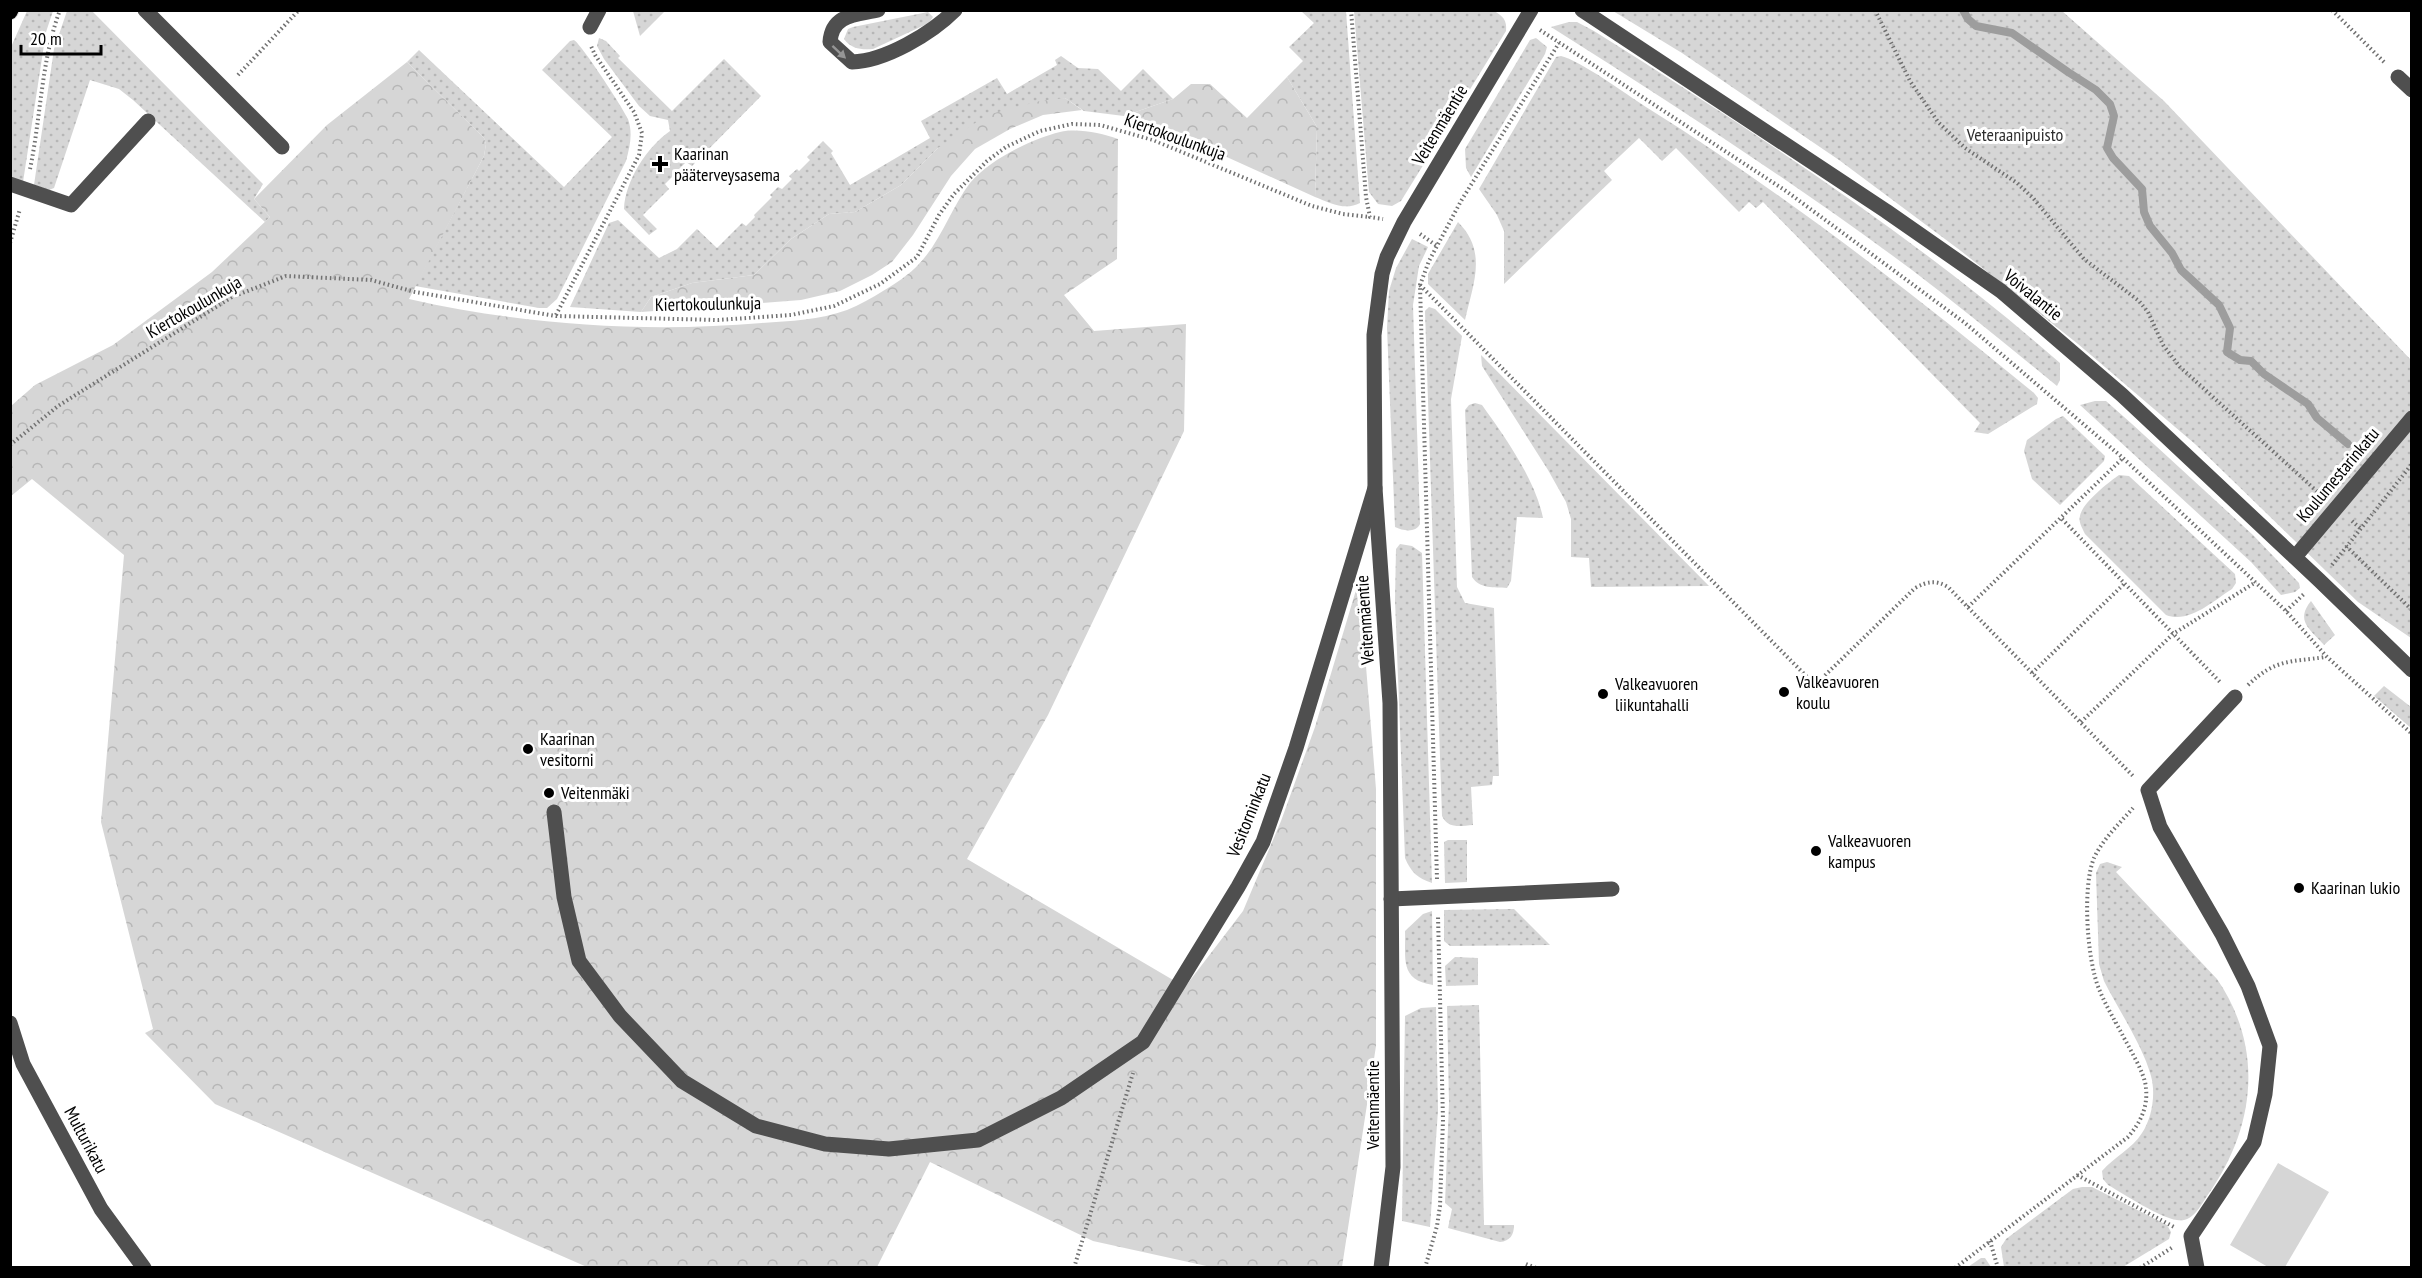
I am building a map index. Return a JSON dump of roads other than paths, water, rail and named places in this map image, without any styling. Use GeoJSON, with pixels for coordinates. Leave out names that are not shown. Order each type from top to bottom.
{"type":"FeatureCollection","features":[{"type":"Feature","properties":{"kind":"street"},"geometry":{"type":"LineString","coordinates":[[145,10],[282,147]]}},
{"type":"Feature","properties":{"kind":"street"},"geometry":{"type":"LineString","coordinates":[[590,27],[599,10]]}},
{"type":"Feature","properties":{"kind":"street"},"geometry":{"type":"LineString","coordinates":[[878,10],[846,17],[835,24],[830,32],[830,42],[852,62],[875,60],[928,32],[955,10]]}},
{"type":"Feature","properties":{"kind":"street","name":"Voivalantie"},"geometry":{"type":"LineString","coordinates":[[1581,10],[1886,211],[2001,291],[2122,394],[2412,670]]}},
{"type":"Feature","properties":{"kind":"street","name":"Veitenmäentie"},"geometry":{"type":"LineString","coordinates":[[1381,1268],[1393,1167],[1390,703],[1375,488],[1374,335],[1382,274],[1387,256],[1404,222],[1528,15]]}},
{"type":"Feature","properties":{"kind":"street"},"geometry":{"type":"LineString","coordinates":[[2398,77],[2412,90]]}},
{"type":"Feature","properties":{"kind":"street"},"geometry":{"type":"LineString","coordinates":[[10,184],[71,205],[148,121]]}},
{"type":"Feature","properties":{"kind":"street","name":"Koulumestarinkatu"},"geometry":{"type":"LineString","coordinates":[[2295,557],[2412,418]]}},
{"type":"Feature","properties":{"kind":"street","name":"Vesitorninkatu"},"geometry":{"type":"LineString","coordinates":[[554,812],[564,897],[579,961],[620,1016],[682,1081],[756,1126],[825,1144],[889,1149],[978,1140],[1061,1098],[1143,1042],[1238,887],[1263,842],[1296,748],[1375,488]]}},
{"type":"Feature","properties":{"kind":"street"},"geometry":{"type":"LineString","coordinates":[[2197,1268],[2191,1236],[2254,1142],[2265,1094],[2270,1046],[2248,986],[2222,934],[2160,827],[2148,790],[2235,697]]}},
{"type":"Feature","properties":{"kind":"street"},"geometry":{"type":"LineString","coordinates":[[1391,899],[1612,888]]}},
{"type":"Feature","properties":{"kind":"street","name":"Multurikatu"},"geometry":{"type":"LineString","coordinates":[[10,1023],[23,1064],[96,1198],[144,1268]]}},
{"type":"Feature","properties":{"kind":"waterway"},"geometry":{"type":"LineString","coordinates":[[1963,10],[1976,26],[2012,33],[2096,90],[2110,104],[2114,116],[2107,148],[2113,158],[2142,189],[2144,212],[2150,226],[2172,253],[2181,270],[2219,305],[2230,328],[2227,352],[2240,360],[2251,361],[2264,374],[2308,404],[2317,418],[2348,444]]}},
{"type":"Feature","properties":{"kind":"place","name":"Kaarinan pääterveysasema"},"geometry":{"type":"Point","coordinates":[660,164]}},
{"type":"Feature","properties":{"kind":"place","name":"Valkeavuoren koulu"},"geometry":{"type":"Point","coordinates":[1784,692]}},
{"type":"Feature","properties":{"kind":"place","name":"Valkeavuoren liikuntahalli"},"geometry":{"type":"Point","coordinates":[1603,694]}},
{"type":"Feature","properties":{"kind":"place","name":"Kaarinan vesitorni"},"geometry":{"type":"Point","coordinates":[528,749]}},
{"type":"Feature","properties":{"kind":"place","name":"Veitenmäki"},"geometry":{"type":"Point","coordinates":[549,793]}},
{"type":"Feature","properties":{"kind":"place","name":"Valkeavuoren kampus"},"geometry":{"type":"Point","coordinates":[1816,851]}},
{"type":"Feature","properties":{"kind":"place","name":"Kaarinan lukio"},"geometry":{"type":"Point","coordinates":[2299,888]}},
{"type":"Feature","properties":{"kind":"park label","name":"Veteraanipuisto"},"geometry":{"type":"Point","coordinates":[2015,135]}}]}
